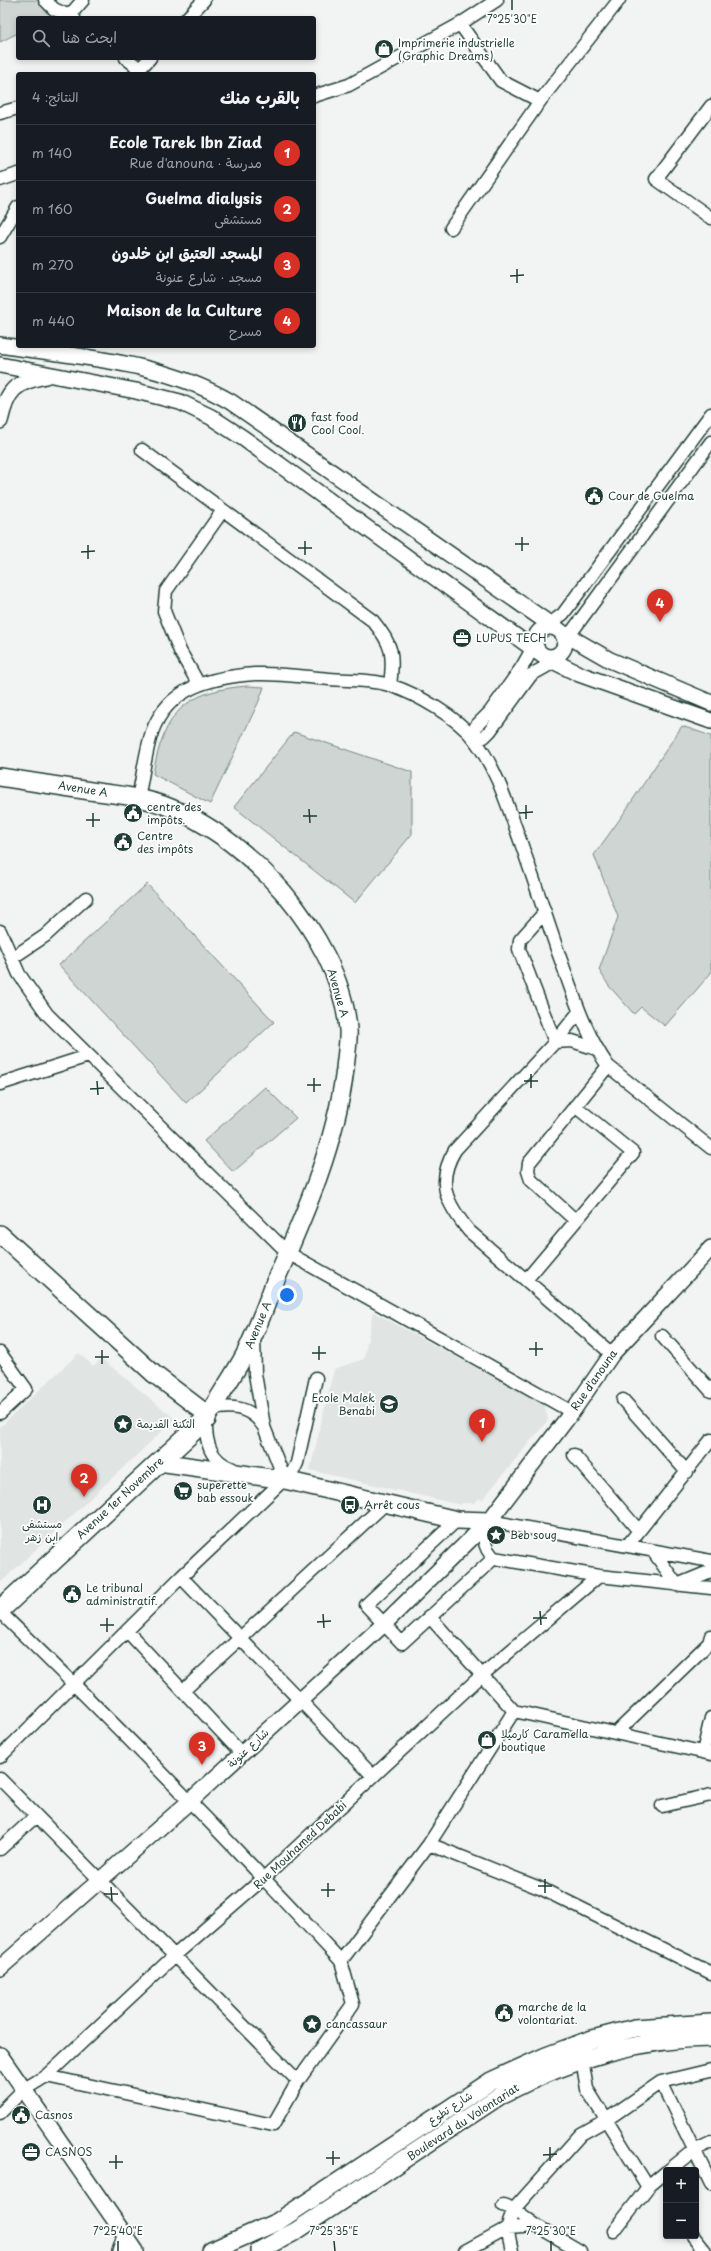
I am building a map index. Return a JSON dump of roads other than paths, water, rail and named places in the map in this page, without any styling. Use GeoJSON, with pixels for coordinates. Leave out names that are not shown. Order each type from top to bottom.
{"type":"FeatureCollection","features":[{"type":"Feature","properties":{"kind":"main road","name":"Avenue A"},"geometry":{"type":"LineString","coordinates":[[0,777],[138,798],[170,807],[210,827],[243,852],[270,877],[294,906],[313,933],[332,968],[342,999],[348,1029],[346,1055],[336,1117],[324,1158],[288,1253],[254,1332],[228,1386],[208,1415]]}},
{"type":"Feature","properties":{"kind":"main road"},"geometry":{"type":"LineString","coordinates":[[0,1234],[154,1374],[208,1415]]}},
{"type":"Feature","properties":{"kind":"main road","name":"Avenue 1er Novembre"},"geometry":{"type":"LineString","coordinates":[[0,1611],[160,1462],[208,1415]]}},
{"type":"Feature","properties":{"kind":"main road"},"geometry":{"type":"LineString","coordinates":[[160,1462],[240,1472],[284,1480],[458,1520],[489,1521]]}},
{"type":"Feature","properties":{"kind":"main road","name":"شارع تطوع"},"geometry":{"type":"LineString","coordinates":[[210,2251],[277,2222],[491,2081],[546,2056],[589,2040],[635,2028],[711,2023]]}},
{"type":"Feature","properties":{"kind":"main road","name":"Boulevard du Volontariat"},"geometry":{"type":"LineString","coordinates":[[260,2251],[303,2227],[501,2095],[532,2078],[582,2060],[652,2043],[711,2038]]}},
{"type":"Feature","properties":{"kind":"street"},"geometry":{"type":"LineString","coordinates":[[45,0],[54,10],[72,16],[83,0]]}},
{"type":"Feature","properties":{"kind":"street"},"geometry":{"type":"LineString","coordinates":[[189,16],[204,0]]}},
{"type":"Feature","properties":{"kind":"street"},"geometry":{"type":"LineString","coordinates":[[316,95],[349,85],[460,24],[497,0]]}},
{"type":"Feature","properties":{"kind":"street"},"geometry":{"type":"LineString","coordinates":[[452,228],[540,101],[619,0]]}},
{"type":"Feature","properties":{"kind":"street"},"geometry":{"type":"LineString","coordinates":[[460,24],[501,81],[540,101]]}},
{"type":"Feature","properties":{"kind":"street"},"geometry":{"type":"LineString","coordinates":[[128,60],[137,71],[148,60]]}},
{"type":"Feature","properties":{"kind":"street"},"geometry":{"type":"LineString","coordinates":[[711,106],[656,179],[711,218]]}},
{"type":"Feature","properties":{"kind":"street"},"geometry":{"type":"LineString","coordinates":[[0,113],[16,109]]}},
{"type":"Feature","properties":{"kind":"street"},"geometry":{"type":"LineString","coordinates":[[0,180],[16,175]]}},
{"type":"Feature","properties":{"kind":"street"},"geometry":{"type":"LineString","coordinates":[[0,237],[16,210]]}},
{"type":"Feature","properties":{"kind":"street"},"geometry":{"type":"LineString","coordinates":[[0,345],[16,348]]}},
{"type":"Feature","properties":{"kind":"street"},"geometry":{"type":"LineString","coordinates":[[19,348],[151,369],[209,389],[231,402],[551,642],[586,676],[711,721]]}},
{"type":"Feature","properties":{"kind":"street"},"geometry":{"type":"LineString","coordinates":[[0,365],[162,397],[195,408],[243,438],[551,642],[586,648],[640,674],[711,703]]}},
{"type":"Feature","properties":{"kind":"street"},"geometry":{"type":"LineString","coordinates":[[0,421],[10,391],[30,380],[55,375]]}},
{"type":"Feature","properties":{"kind":"street"},"geometry":{"type":"LineString","coordinates":[[473,738],[484,737],[490,731],[531,675],[551,642],[563,614],[711,414]]}},
{"type":"Feature","properties":{"kind":"street"},"geometry":{"type":"LineString","coordinates":[[473,738],[476,726],[551,642],[711,442]]}},
{"type":"Feature","properties":{"kind":"street"},"geometry":{"type":"LineString","coordinates":[[142,450],[373,621],[384,634],[391,647],[393,660],[390,685]]}},
{"type":"Feature","properties":{"kind":"street"},"geometry":{"type":"LineString","coordinates":[[198,683],[180,651],[164,611],[166,591],[223,510]]}},
{"type":"Feature","properties":{"kind":"street"},"geometry":{"type":"LineString","coordinates":[[138,798],[152,732],[162,712],[181,694],[198,683],[235,676],[259,674],[390,685],[423,700],[454,721],[473,738],[491,767],[510,813],[579,1012],[596,1049],[608,1066],[711,1148]]}},
{"type":"Feature","properties":{"kind":"street"},"geometry":{"type":"LineString","coordinates":[[454,721],[466,723],[481,722]]}},
{"type":"Feature","properties":{"kind":"street"},"geometry":{"type":"LineString","coordinates":[[490,731],[488,743],[491,767]]}},
{"type":"Feature","properties":{"kind":"street"},"geometry":{"type":"LineString","coordinates":[[12,958],[45,936],[86,898]]}},
{"type":"Feature","properties":{"kind":"street"},"geometry":{"type":"LineString","coordinates":[[545,912],[520,940],[519,949],[555,1042]]}},
{"type":"Feature","properties":{"kind":"street"},"geometry":{"type":"LineString","coordinates":[[0,931],[29,992],[47,1014],[288,1253],[572,1412]]}},
{"type":"Feature","properties":{"kind":"street"},"geometry":{"type":"LineString","coordinates":[[579,1012],[555,1042],[455,1150],[444,1172],[446,1194],[460,1220],[470,1231],[612,1354]]}},
{"type":"Feature","properties":{"kind":"street"},"geometry":{"type":"LineString","coordinates":[[555,1042],[572,1041],[596,1049]]}},
{"type":"Feature","properties":{"kind":"street"},"geometry":{"type":"LineString","coordinates":[[0,1084],[88,1056]]}},
{"type":"Feature","properties":{"kind":"street"},"geometry":{"type":"LineString","coordinates":[[574,1220],[536,1187],[531,1180],[528,1171],[529,1163],[608,1066]]}},
{"type":"Feature","properties":{"kind":"street"},"geometry":{"type":"LineString","coordinates":[[526,1280],[574,1220],[632,1153],[575,1106]]}},
{"type":"Feature","properties":{"kind":"street","name":"Rue d'anouna"},"geometry":{"type":"LineString","coordinates":[[489,1521],[572,1412],[612,1354],[711,1248]]}},
{"type":"Feature","properties":{"kind":"street"},"geometry":{"type":"LineString","coordinates":[[254,1332],[255,1374],[264,1427],[284,1480]]}},
{"type":"Feature","properties":{"kind":"street"},"geometry":{"type":"LineString","coordinates":[[662,1336],[711,1391]]}},
{"type":"Feature","properties":{"kind":"street"},"geometry":{"type":"LineString","coordinates":[[0,1353],[26,1389],[0,1413]]}},
{"type":"Feature","properties":{"kind":"street"},"geometry":{"type":"LineString","coordinates":[[0,1758],[181,1577],[284,1480],[297,1463],[316,1378]]}},
{"type":"Feature","properties":{"kind":"street"},"geometry":{"type":"LineString","coordinates":[[623,1400],[687,1472]]}},
{"type":"Feature","properties":{"kind":"street"},"geometry":{"type":"LineString","coordinates":[[240,1472],[224,1466],[216,1461],[209,1451],[208,1415],[229,1406],[239,1408],[254,1414],[264,1427]]}},
{"type":"Feature","properties":{"kind":"street"},"geometry":{"type":"LineString","coordinates":[[627,1546],[711,1440]]}},
{"type":"Feature","properties":{"kind":"street"},"geometry":{"type":"LineString","coordinates":[[574,1455],[639,1531]]}},
{"type":"Feature","properties":{"kind":"street"},"geometry":{"type":"LineString","coordinates":[[183,1691],[386,1503]]}},
{"type":"Feature","properties":{"kind":"street"},"geometry":{"type":"LineString","coordinates":[[458,1520],[366,1605],[402,1643],[429,1616],[494,1558]]}},
{"type":"Feature","properties":{"kind":"street"},"geometry":{"type":"LineString","coordinates":[[711,1561],[489,1521],[484,1533],[484,1543],[487,1552],[494,1558],[598,1576],[711,1588]]}},
{"type":"Feature","properties":{"kind":"street","name":"شارع عنونة"},"geometry":{"type":"LineString","coordinates":[[0,1968],[242,1754],[384,1624],[489,1521]]}},
{"type":"Feature","properties":{"kind":"street"},"geometry":{"type":"LineString","coordinates":[[653,1551],[677,1585]]}},
{"type":"Feature","properties":{"kind":"street"},"geometry":{"type":"LineString","coordinates":[[677,1585],[711,1571]]}},
{"type":"Feature","properties":{"kind":"street","name":"Rue Mouhamed Debabi"},"geometry":{"type":"LineString","coordinates":[[0,2113],[23,2090],[46,2076],[174,1956],[264,1878],[482,1675],[598,1576]]}},
{"type":"Feature","properties":{"kind":"street"},"geometry":{"type":"LineString","coordinates":[[181,1577],[373,1776]]}},
{"type":"Feature","properties":{"kind":"street"},"geometry":{"type":"LineString","coordinates":[[0,1611],[75,1684],[190,1801],[341,1961],[353,2004],[298,2081],[273,2125],[46,2076]]}},
{"type":"Feature","properties":{"kind":"street"},"geometry":{"type":"LineString","coordinates":[[429,1616],[514,1711],[707,1753],[711,1718]]}},
{"type":"Feature","properties":{"kind":"street"},"geometry":{"type":"LineString","coordinates":[[127,1631],[242,1754]]}},
{"type":"Feature","properties":{"kind":"street"},"geometry":{"type":"LineString","coordinates":[[616,1733],[709,1643],[711,1636]]}},
{"type":"Feature","properties":{"kind":"street"},"geometry":{"type":"LineString","coordinates":[[341,1961],[429,1844],[514,1711]]}},
{"type":"Feature","properties":{"kind":"street"},"geometry":{"type":"LineString","coordinates":[[0,1779],[298,2081]]}},
{"type":"Feature","properties":{"kind":"street"},"geometry":{"type":"LineString","coordinates":[[662,1806],[711,1795]]}},
{"type":"Feature","properties":{"kind":"street"},"geometry":{"type":"LineString","coordinates":[[0,1849],[36,1816]]}},
{"type":"Feature","properties":{"kind":"street"},"geometry":{"type":"LineString","coordinates":[[429,1844],[542,1889],[711,1973]]}},
{"type":"Feature","properties":{"kind":"street"},"geometry":{"type":"LineString","coordinates":[[0,2055],[123,2244],[136,2251]]}},
{"type":"Feature","properties":{"kind":"street"},"geometry":{"type":"LineString","coordinates":[[582,2060],[587,2089],[648,2187]]}},
{"type":"Feature","properties":{"kind":"street"},"geometry":{"type":"LineString","coordinates":[[512,2251],[507,2228],[509,2207],[581,2134],[606,2120],[661,2082],[711,2070]]}},
{"type":"Feature","properties":{"kind":"street"},"geometry":{"type":"LineString","coordinates":[[661,2082],[711,2184]]}},
{"type":"Feature","properties":{"kind":"street"},"geometry":{"type":"LineString","coordinates":[[673,2167],[694,2150],[711,2142]]}},
{"type":"Feature","properties":{"kind":"street"},"geometry":{"type":"LineString","coordinates":[[614,2231],[648,2187],[663,2174]]}},
{"type":"Feature","properties":{"kind":"street"},"geometry":{"type":"LineString","coordinates":[[509,2207],[565,2247],[580,2251]]}},
{"type":"Feature","properties":{"kind":"street"},"geometry":{"type":"LineString","coordinates":[[465,2251],[507,2228],[537,2226]]}},
{"type":"Feature","properties":{"kind":"street"},"geometry":{"type":"LineString","coordinates":[[695,2239],[705,2251]]}},
{"type":"Feature","properties":{"kind":"place","name":"Imprimerie industrielle (Graphic Dreams)"},"geometry":{"type":"Point","coordinates":[384,49]}},
{"type":"Feature","properties":{"kind":"place","name":"fast food Cool Cool."},"geometry":{"type":"Point","coordinates":[297,423]}},
{"type":"Feature","properties":{"kind":"place","name":"Cour de Guelma"},"geometry":{"type":"Point","coordinates":[594,496]}},
{"type":"Feature","properties":{"kind":"place","name":"Maison de la Culture"},"geometry":{"type":"Point","coordinates":[660,622]}},
{"type":"Feature","properties":{"kind":"place","name":"LUPUS TECH"},"geometry":{"type":"Point","coordinates":[462,638]}},
{"type":"Feature","properties":{"kind":"place","name":"centre des impôts."},"geometry":{"type":"Point","coordinates":[133,813]}},
{"type":"Feature","properties":{"kind":"place","name":"Centre des impôts"},"geometry":{"type":"Point","coordinates":[123,842]}},
{"type":"Feature","properties":{"kind":"place","name":"Ecole Malek Benabi"},"geometry":{"type":"Point","coordinates":[389,1404]}},
{"type":"Feature","properties":{"kind":"place","name":"الثكنة القديمة"},"geometry":{"type":"Point","coordinates":[123,1424]}},
{"type":"Feature","properties":{"kind":"place","name":"Ecole Tarek Ibn Ziad"},"geometry":{"type":"Point","coordinates":[482,1442]}},
{"type":"Feature","properties":{"kind":"place","name":"superette bab essouk"},"geometry":{"type":"Point","coordinates":[183,1491]}},
{"type":"Feature","properties":{"kind":"place","name":"Guelma dialysis"},"geometry":{"type":"Point","coordinates":[84,1497]}},
{"type":"Feature","properties":{"kind":"place","name":"مستشفى ابن زهر"},"geometry":{"type":"Point","coordinates":[42,1505]}},
{"type":"Feature","properties":{"kind":"place","name":"Arrêt cous"},"geometry":{"type":"Point","coordinates":[350,1505]}},
{"type":"Feature","properties":{"kind":"place","name":"Beb soug"},"geometry":{"type":"Point","coordinates":[496,1535]}},
{"type":"Feature","properties":{"kind":"place","name":"Le tribunal administratif."},"geometry":{"type":"Point","coordinates":[72,1594]}},
{"type":"Feature","properties":{"kind":"place","name":"كارميلا Caramella boutique"},"geometry":{"type":"Point","coordinates":[487,1740]}},
{"type":"Feature","properties":{"kind":"place","name":"المسجد العتيق ابن خلدون"},"geometry":{"type":"Point","coordinates":[202,1765]}},
{"type":"Feature","properties":{"kind":"place","name":"marche de la volontariat."},"geometry":{"type":"Point","coordinates":[504,2013]}},
{"type":"Feature","properties":{"kind":"place","name":"cancassaur"},"geometry":{"type":"Point","coordinates":[312,2024]}},
{"type":"Feature","properties":{"kind":"place","name":"Casnos"},"geometry":{"type":"Point","coordinates":[21,2115]}},
{"type":"Feature","properties":{"kind":"place","name":"CASNOS"},"geometry":{"type":"Point","coordinates":[31,2152]}}]}
